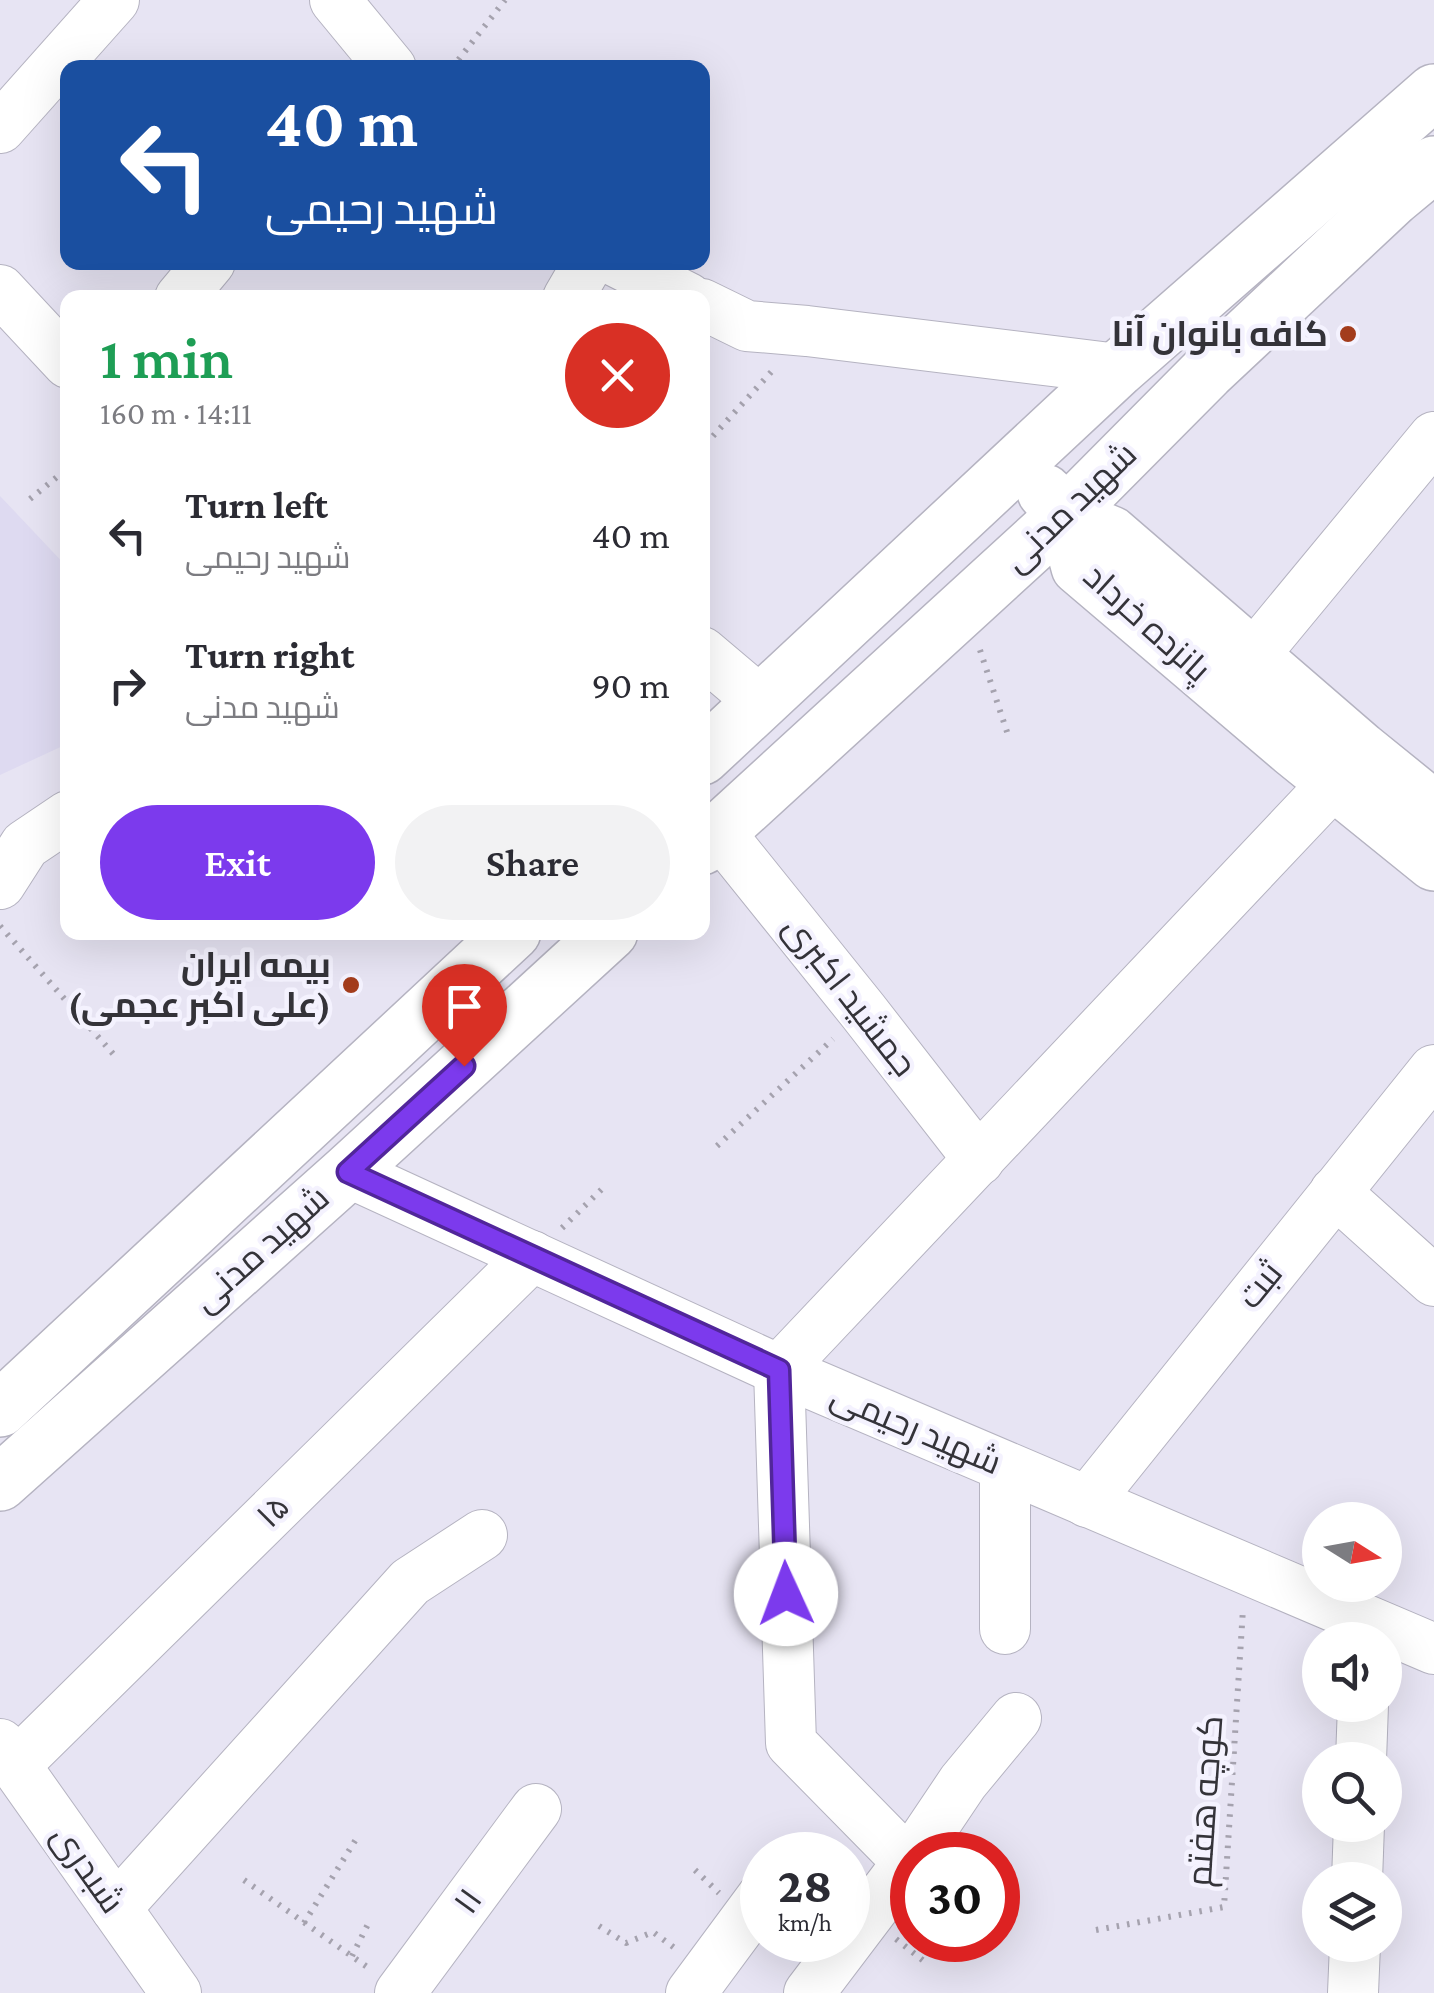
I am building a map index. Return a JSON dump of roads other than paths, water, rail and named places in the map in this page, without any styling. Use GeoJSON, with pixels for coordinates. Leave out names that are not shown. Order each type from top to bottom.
{"type":"FeatureCollection","features":[{"type":"Feature","properties":{"kind":"main road","name":"شهید مدنی"},"geometry":{"type":"LineString","coordinates":[[710,750],[1118,369],[1434,92]]}},
{"type":"Feature","properties":{"kind":"main road","name":"شهید مدنی"},"geometry":{"type":"LineString","coordinates":[[711,840],[1065,516],[1207,372],[1434,164]]}},
{"type":"Feature","properties":{"kind":"main road"},"geometry":{"type":"LineString","coordinates":[[1020,462],[1065,516]]}},
{"type":"Feature","properties":{"kind":"main road","name":"پانزده خرداد"},"geometry":{"type":"LineString","coordinates":[[1065,516],[1111,534],[1434,808]]}},
{"type":"Feature","properties":{"kind":"main road","name":"پانزده خرداد"},"geometry":{"type":"LineString","coordinates":[[1065,516],[1079,567],[1334,784],[1434,863]]}},
{"type":"Feature","properties":{"kind":"main road","name":"شهید مدنی"},"geometry":{"type":"LineString","coordinates":[[0,1409],[505,940]]}},
{"type":"Feature","properties":{"kind":"main road","name":"شهید مدنی"},"geometry":{"type":"LineString","coordinates":[[0,1483],[601,940]]}},
{"type":"Feature","properties":{"kind":"street"},"geometry":{"type":"LineString","coordinates":[[61,60],[114,0]]}},
{"type":"Feature","properties":{"kind":"street"},"geometry":{"type":"LineString","coordinates":[[335,0],[380,60]]}},
{"type":"Feature","properties":{"kind":"street"},"geometry":{"type":"LineString","coordinates":[[0,128],[60,61]]}},
{"type":"Feature","properties":{"kind":"street"},"geometry":{"type":"LineString","coordinates":[[187,290],[203,270]]}},
{"type":"Feature","properties":{"kind":"street"},"geometry":{"type":"LineString","coordinates":[[632,270],[672,290]]}},
{"type":"Feature","properties":{"kind":"street"},"geometry":{"type":"LineString","coordinates":[[0,290],[60,354]]}},
{"type":"Feature","properties":{"kind":"street"},"geometry":{"type":"LineString","coordinates":[[710,308],[747,326],[1118,369]]}},
{"type":"Feature","properties":{"kind":"street"},"geometry":{"type":"LineString","coordinates":[[1253,656],[1434,437]]}},
{"type":"Feature","properties":{"kind":"street"},"geometry":{"type":"LineString","coordinates":[[710,659],[761,702]]}},
{"type":"Feature","properties":{"kind":"street"},"geometry":{"type":"LineString","coordinates":[[890,1837],[791,1743],[779,1370],[1334,784]]}},
{"type":"Feature","properties":{"kind":"street"},"geometry":{"type":"LineString","coordinates":[[0,884],[26,845],[60,822]]}},
{"type":"Feature","properties":{"kind":"street","name":"جمشید اکبری"},"geometry":{"type":"LineString","coordinates":[[711,840],[863,1011],[979,1160]]}},
{"type":"Feature","properties":{"kind":"street","name":"ثبت"},"geometry":{"type":"LineString","coordinates":[[1087,1502],[1434,1070]]}},
{"type":"Feature","properties":{"kind":"street","name":"شهید رحیمی"},"geometry":{"type":"LineString","coordinates":[[348,1172],[779,1370],[1245,1569],[1349,1622]]}},
{"type":"Feature","properties":{"kind":"street"},"geometry":{"type":"LineString","coordinates":[[1335,1192],[1434,1281]]}},
{"type":"Feature","properties":{"kind":"street","name":"۱۵"},"geometry":{"type":"LineString","coordinates":[[7,1755],[532,1256]]}},
{"type":"Feature","properties":{"kind":"street"},"geometry":{"type":"LineString","coordinates":[[1005,1467],[1006,1629]]}},
{"type":"Feature","properties":{"kind":"street"},"geometry":{"type":"LineString","coordinates":[[116,1908],[410,1582],[482,1535]]}},
{"type":"Feature","properties":{"kind":"street","name":"شهید رحیمی"},"geometry":{"type":"LineString","coordinates":[[1402,1641],[1434,1650]]}},
{"type":"Feature","properties":{"kind":"street"},"geometry":{"type":"LineString","coordinates":[[929,1832],[963,1782],[1016,1718]]}},
{"type":"Feature","properties":{"kind":"street","name":"شبدری"},"geometry":{"type":"LineString","coordinates":[[7,1755],[176,1993]]}},
{"type":"Feature","properties":{"kind":"street","name":"۱۱"},"geometry":{"type":"LineString","coordinates":[[401,1992],[536,1809]]}},
{"type":"Feature","properties":{"kind":"street"},"geometry":{"type":"LineString","coordinates":[[809,1993],[890,1887]]}},
{"type":"Feature","properties":{"kind":"street"},"geometry":{"type":"LineString","coordinates":[[699,1982],[740,1927]]}},
{"type":"Feature","properties":{"kind":"street"},"geometry":{"type":"LineString","coordinates":[[1353,1993],[1354,1962]]}},
{"type":"Feature","properties":{"kind":"place","name":"کافه بانوان آنا"},"geometry":{"type":"Point","coordinates":[1348,334]}},
{"type":"Feature","properties":{"kind":"place","name":"بیمه ایران (علی اکبر عجمی)"},"geometry":{"type":"Point","coordinates":[351,985]}}]}
